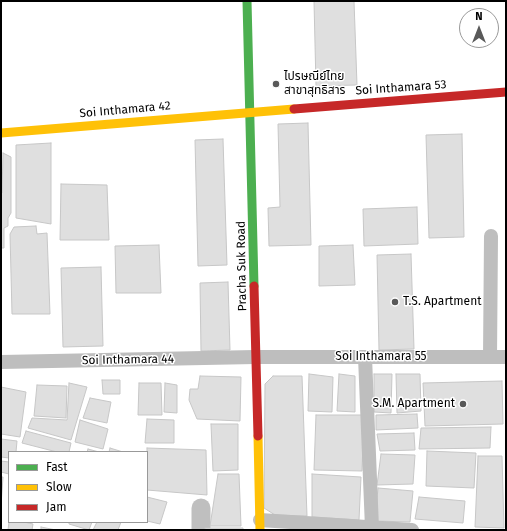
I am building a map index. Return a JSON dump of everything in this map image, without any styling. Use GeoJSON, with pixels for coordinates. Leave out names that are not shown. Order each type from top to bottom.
{"type":"FeatureCollection","features":[{"type":"Feature","properties":{"kind":"street","name":"Pracha Suk Road"},"geometry":{"type":"LineString","coordinates":[[247,1],[260,525]]}},
{"type":"Feature","properties":{"kind":"street","name":"Soi Inthamara 53"},"geometry":{"type":"LineString","coordinates":[[250,112],[506,92]]}},
{"type":"Feature","properties":{"kind":"street","name":"Soi Inthamara 42"},"geometry":{"type":"LineString","coordinates":[[1,133],[250,112]]}},
{"type":"Feature","properties":{"kind":"street"},"geometry":{"type":"LineString","coordinates":[[490,357],[491,236]]}},
{"type":"Feature","properties":{"kind":"street","name":"Soi Inthamara 55"},"geometry":{"type":"LineString","coordinates":[[255,357],[506,357]]}},
{"type":"Feature","properties":{"kind":"street","name":"Soi Inthamara 44"},"geometry":{"type":"LineString","coordinates":[[1,362],[255,357]]}},
{"type":"Feature","properties":{"kind":"street"},"geometry":{"type":"LineString","coordinates":[[365,357],[372,528]]}},
{"type":"Feature","properties":{"kind":"street"},"geometry":{"type":"LineString","coordinates":[[260,525],[412,530]]}},
{"type":"Feature","properties":{"kind":"building"},"geometry":{"type":"Polygon","coordinates":[[[314,1],[354,1],[357,85],[316,86],[314,1]]]}},
{"type":"Feature","properties":{"kind":"building"},"geometry":{"type":"Polygon","coordinates":[[[308,123],[311,245],[269,246],[268,208],[280,207],[278,124],[308,123]]]}},
{"type":"Feature","properties":{"kind":"building"},"geometry":{"type":"Polygon","coordinates":[[[462,134],[464,237],[429,238],[426,135],[462,134]]]}},
{"type":"Feature","properties":{"kind":"building"},"geometry":{"type":"Polygon","coordinates":[[[223,139],[227,265],[198,266],[195,140],[223,139]]]}},
{"type":"Feature","properties":{"kind":"building"},"geometry":{"type":"Polygon","coordinates":[[[51,143],[51,224],[16,218],[16,145],[51,143]]]}},
{"type":"Feature","properties":{"kind":"building"},"geometry":{"type":"Polygon","coordinates":[[[3,153],[11,157],[11,213],[8,218],[8,226],[4,228],[4,248],[1,248],[1,193],[3,153]]]}},
{"type":"Feature","properties":{"kind":"building"},"geometry":{"type":"Polygon","coordinates":[[[61,184],[107,185],[109,240],[60,240],[61,184]]]}},
{"type":"Feature","properties":{"kind":"building"},"geometry":{"type":"Polygon","coordinates":[[[417,207],[418,244],[364,246],[363,209],[417,207]]]}},
{"type":"Feature","properties":{"kind":"building"},"geometry":{"type":"Polygon","coordinates":[[[36,226],[37,234],[47,233],[50,314],[12,314],[10,234],[14,227],[36,226]]]}},
{"type":"Feature","properties":{"kind":"building"},"geometry":{"type":"Polygon","coordinates":[[[159,245],[161,293],[116,293],[115,246],[159,245]]]}},
{"type":"Feature","properties":{"kind":"building"},"geometry":{"type":"Polygon","coordinates":[[[353,245],[355,285],[319,286],[319,246],[353,245]]]}},
{"type":"Feature","properties":{"kind":"building","name":"T.S. Apartment"},"geometry":{"type":"Polygon","coordinates":[[[411,254],[414,349],[379,350],[377,255],[411,254]]]}},
{"type":"Feature","properties":{"kind":"building"},"geometry":{"type":"Polygon","coordinates":[[[101,267],[103,346],[63,347],[61,268],[101,267]]]}},
{"type":"Feature","properties":{"kind":"building"},"geometry":{"type":"Polygon","coordinates":[[[228,282],[230,350],[201,351],[200,283],[228,282]]]}},
{"type":"Feature","properties":{"kind":"building"},"geometry":{"type":"Polygon","coordinates":[[[309,374],[333,377],[332,412],[308,411],[309,374]]]}},
{"type":"Feature","properties":{"kind":"building"},"geometry":{"type":"Polygon","coordinates":[[[339,374],[355,376],[355,412],[337,411],[339,374]]]}},
{"type":"Feature","properties":{"kind":"building"},"geometry":{"type":"Polygon","coordinates":[[[374,374],[392,374],[391,413],[374,412],[374,374]]]}},
{"type":"Feature","properties":{"kind":"building"},"geometry":{"type":"Polygon","coordinates":[[[396,374],[420,374],[421,411],[397,413],[396,374]]]}},
{"type":"Feature","properties":{"kind":"building"},"geometry":{"type":"Polygon","coordinates":[[[200,376],[241,377],[240,421],[197,419],[189,400],[190,389],[198,389],[200,376]]]}},
{"type":"Feature","properties":{"kind":"building"},"geometry":{"type":"Polygon","coordinates":[[[273,376],[302,376],[307,516],[275,515],[264,508],[265,384],[273,376]]]}},
{"type":"Feature","properties":{"kind":"building"},"geometry":{"type":"Polygon","coordinates":[[[102,380],[120,380],[120,394],[103,394],[102,380]]]}},
{"type":"Feature","properties":{"kind":"building","name":"S.M. Apartment"},"geometry":{"type":"Polygon","coordinates":[[[502,381],[503,424],[425,426],[423,383],[502,381]]]}},
{"type":"Feature","properties":{"kind":"building"},"geometry":{"type":"Polygon","coordinates":[[[69,383],[87,387],[71,440],[28,428],[32,418],[67,420],[69,383]]]}},
{"type":"Feature","properties":{"kind":"building"},"geometry":{"type":"Polygon","coordinates":[[[139,383],[161,383],[162,415],[138,415],[139,383]]]}},
{"type":"Feature","properties":{"kind":"building"},"geometry":{"type":"Polygon","coordinates":[[[165,383],[177,385],[177,413],[164,412],[165,383]]]}},
{"type":"Feature","properties":{"kind":"building"},"geometry":{"type":"Polygon","coordinates":[[[37,385],[67,386],[66,418],[34,416],[37,385]]]}},
{"type":"Feature","properties":{"kind":"building"},"geometry":{"type":"Polygon","coordinates":[[[1,387],[26,392],[20,437],[1,434],[1,387]]]}},
{"type":"Feature","properties":{"kind":"building"},"geometry":{"type":"Polygon","coordinates":[[[90,398],[111,402],[107,423],[83,418],[90,398]]]}},
{"type":"Feature","properties":{"kind":"building"},"geometry":{"type":"Polygon","coordinates":[[[417,414],[418,428],[376,430],[376,415],[417,414]]]}},
{"type":"Feature","properties":{"kind":"building"},"geometry":{"type":"Polygon","coordinates":[[[316,415],[364,415],[362,471],[314,470],[316,415]]]}},
{"type":"Feature","properties":{"kind":"building"},"geometry":{"type":"Polygon","coordinates":[[[147,419],[174,420],[174,443],[145,443],[147,419]]]}},
{"type":"Feature","properties":{"kind":"building"},"geometry":{"type":"Polygon","coordinates":[[[80,420],[108,429],[103,449],[75,442],[80,420]]]}},
{"type":"Feature","properties":{"kind":"building"},"geometry":{"type":"Polygon","coordinates":[[[211,424],[238,424],[238,470],[213,471],[211,424]]]}},
{"type":"Feature","properties":{"kind":"building"},"geometry":{"type":"Polygon","coordinates":[[[491,427],[490,448],[419,449],[421,428],[491,427]]]}},
{"type":"Feature","properties":{"kind":"building"},"geometry":{"type":"Polygon","coordinates":[[[26,431],[71,443],[69,451],[53,451],[22,443],[26,431]]]}},
{"type":"Feature","properties":{"kind":"building"},"geometry":{"type":"Polygon","coordinates":[[[414,433],[415,450],[380,451],[377,434],[414,433]]]}},
{"type":"Feature","properties":{"kind":"building"},"geometry":{"type":"Polygon","coordinates":[[[1,439],[17,441],[16,451],[8,451],[8,458],[1,457],[1,439]]]}},
{"type":"Feature","properties":{"kind":"building"},"geometry":{"type":"Polygon","coordinates":[[[110,448],[120,451],[109,451],[110,448]]]}},
{"type":"Feature","properties":{"kind":"building"},"geometry":{"type":"Polygon","coordinates":[[[147,448],[206,450],[207,495],[148,490],[147,448]]]}},
{"type":"Feature","properties":{"kind":"building"},"geometry":{"type":"Polygon","coordinates":[[[427,451],[476,453],[474,488],[426,486],[427,451]]]}},
{"type":"Feature","properties":{"kind":"building"},"geometry":{"type":"Polygon","coordinates":[[[381,454],[415,455],[413,484],[377,485],[381,454]]]}},
{"type":"Feature","properties":{"kind":"building"},"geometry":{"type":"Polygon","coordinates":[[[478,456],[502,456],[504,528],[475,527],[478,456]]]}},
{"type":"Feature","properties":{"kind":"building"},"geometry":{"type":"Polygon","coordinates":[[[1,461],[8,462],[8,474],[1,472],[1,461]]]}},
{"type":"Feature","properties":{"kind":"building"},"geometry":{"type":"Polygon","coordinates":[[[218,474],[239,474],[241,526],[210,526],[218,474]]]}},
{"type":"Feature","properties":{"kind":"building"},"geometry":{"type":"Polygon","coordinates":[[[312,474],[361,477],[359,520],[312,517],[312,474]]]}},
{"type":"Feature","properties":{"kind":"building"},"geometry":{"type":"Polygon","coordinates":[[[1,477],[3,477],[1,505],[1,477]]]}},
{"type":"Feature","properties":{"kind":"building"},"geometry":{"type":"Polygon","coordinates":[[[378,488],[413,491],[410,522],[375,521],[378,488]]]}},
{"type":"Feature","properties":{"kind":"building"},"geometry":{"type":"Polygon","coordinates":[[[148,497],[167,502],[160,524],[148,521],[148,497]]]}},
{"type":"Feature","properties":{"kind":"building"},"geometry":{"type":"Polygon","coordinates":[[[419,497],[465,501],[463,523],[415,519],[419,497]]]}},
{"type":"Feature","properties":{"kind":"building"},"geometry":{"type":"Polygon","coordinates":[[[9,523],[33,524],[32,530],[8,530],[9,523]]]}},
{"type":"Feature","properties":{"kind":"building"},"geometry":{"type":"Polygon","coordinates":[[[69,523],[92,523],[89,530],[69,523]]]}},
{"type":"Feature","properties":{"kind":"building"},"geometry":{"type":"Polygon","coordinates":[[[96,523],[121,523],[118,530],[93,530],[96,523]]]}},
{"type":"Feature","properties":{"kind":"building"},"geometry":{"type":"Polygon","coordinates":[[[41,527],[56,530],[41,530],[41,527]]]}},
{"type":"Feature","properties":{"kind":"building"},"geometry":{"type":"Polygon","coordinates":[[[205,528],[243,528],[243,530],[205,530],[205,528]]]}},
{"type":"Feature","properties":{"kind":"waterway"},"geometry":{"type":"LineString","coordinates":[[201,508],[201,530]]}},
{"type":"Feature","properties":{"kind":"traffic: fast"},"geometry":{"type":"LineString","coordinates":[[247,1],[254,286]]}},
{"type":"Feature","properties":{"kind":"traffic: slow"},"geometry":{"type":"LineString","coordinates":[[1,133],[294,109]]}},
{"type":"Feature","properties":{"kind":"traffic: slow"},"geometry":{"type":"LineString","coordinates":[[258,436],[260,530]]}},
{"type":"Feature","properties":{"kind":"traffic: jam"},"geometry":{"type":"LineString","coordinates":[[294,109],[506,92]]}},
{"type":"Feature","properties":{"kind":"traffic: jam"},"geometry":{"type":"LineString","coordinates":[[254,286],[258,436]]}},
{"type":"Feature","properties":{"kind":"place","name":"ไปรษณีย์ไทย สาขาสุทธิสาร"},"geometry":{"type":"Point","coordinates":[276,84]}},
{"type":"Feature","properties":{"kind":"place","name":"T.S. Apartment"},"geometry":{"type":"Point","coordinates":[395,302]}},
{"type":"Feature","properties":{"kind":"place","name":"S.M. Apartment"},"geometry":{"type":"Point","coordinates":[463,404]}}]}
